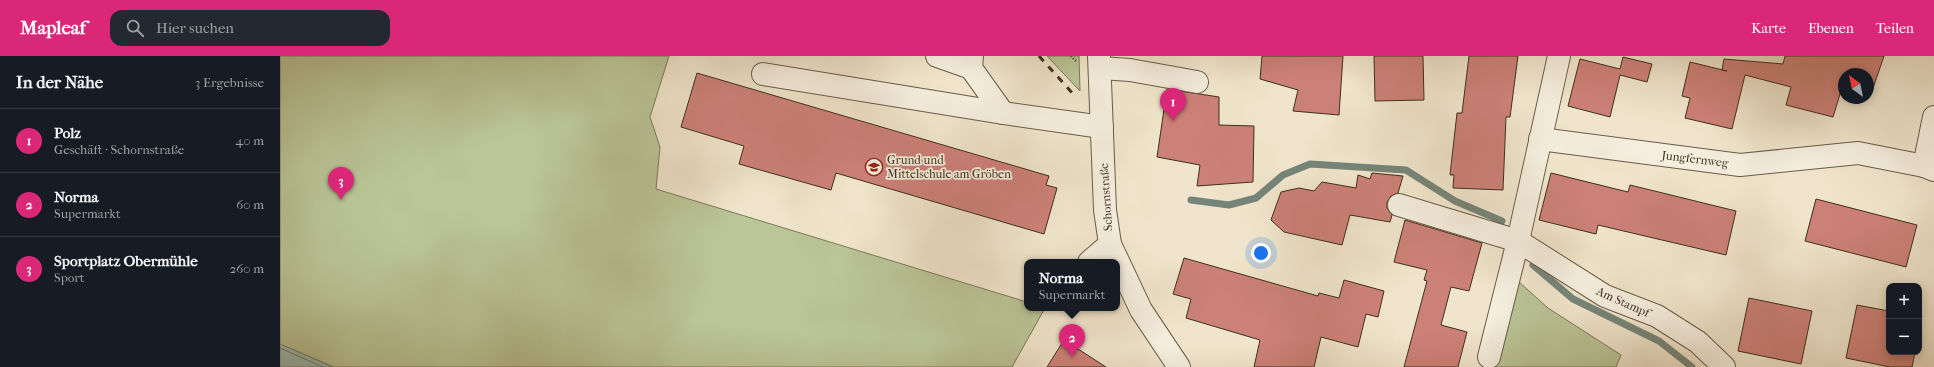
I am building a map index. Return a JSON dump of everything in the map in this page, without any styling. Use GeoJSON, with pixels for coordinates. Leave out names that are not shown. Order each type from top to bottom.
{"type":"FeatureCollection","features":[{"type":"Feature","properties":{"kind":"street"},"geometry":{"type":"LineString","coordinates":[[937,56],[971,62],[1003,113]]}},
{"type":"Feature","properties":{"kind":"street"},"geometry":{"type":"LineString","coordinates":[[1489,357],[1518,241],[1559,56]]}},
{"type":"Feature","properties":{"kind":"street"},"geometry":{"type":"LineString","coordinates":[[1100,62],[1130,70],[1197,82]]}},
{"type":"Feature","properties":{"kind":"street","name":"Schornstraße"},"geometry":{"type":"LineString","coordinates":[[1100,62],[1105,210],[1110,244],[1117,259]]}},
{"type":"Feature","properties":{"kind":"street"},"geometry":{"type":"LineString","coordinates":[[763,74],[1003,113],[1102,127]]}},
{"type":"Feature","properties":{"kind":"street"},"geometry":{"type":"LineString","coordinates":[[1929,168],[1934,117]]}},
{"type":"Feature","properties":{"kind":"street","name":"Jungfernweg"},"geometry":{"type":"LineString","coordinates":[[1540,139],[1740,165],[1858,153],[1929,168]]}},
{"type":"Feature","properties":{"kind":"street","name":"Am Stampf"},"geometry":{"type":"LineString","coordinates":[[1399,205],[1518,241],[1605,296],[1657,316],[1698,342],[1724,367]]}},
{"type":"Feature","properties":{"kind":"street"},"geometry":{"type":"LineString","coordinates":[[1092,259],[1110,244]]}},
{"type":"Feature","properties":{"kind":"street","name":"Schornstraße"},"geometry":{"type":"LineString","coordinates":[[1120,265],[1141,310],[1179,367]]}},
{"type":"Feature","properties":{"kind":"green space"},"geometry":{"type":"Polygon","coordinates":[[[280,56],[669,56],[650,117],[660,147],[656,189],[1024,301],[1024,311],[1043,311],[1012,367],[334,367],[280,344],[280,56]]]}},
{"type":"Feature","properties":{"kind":"green space"},"geometry":{"type":"Polygon","coordinates":[[[1047,56],[1079,56],[1080,91],[1047,56]]]}},
{"type":"Feature","properties":{"kind":"green space"},"geometry":{"type":"Polygon","coordinates":[[[1518,281],[1548,308],[1621,355],[1616,367],[1494,367],[1497,362],[1518,281]]]}},
{"type":"Feature","properties":{"kind":"water"},"geometry":{"type":"Polygon","coordinates":[[[280,344],[330,366],[333,367],[280,367],[280,344]]]}},
{"type":"Feature","properties":{"kind":"building"},"geometry":{"type":"Polygon","coordinates":[[[1262,56],[1343,56],[1339,115],[1293,111],[1298,90],[1260,79],[1262,56]]]}},
{"type":"Feature","properties":{"kind":"building"},"geometry":{"type":"Polygon","coordinates":[[[1374,56],[1423,56],[1424,100],[1375,101],[1374,56]]]}},
{"type":"Feature","properties":{"kind":"building"},"geometry":{"type":"Polygon","coordinates":[[[1469,56],[1518,56],[1510,117],[1506,117],[1503,190],[1453,188],[1454,175],[1450,175],[1457,113],[1462,113],[1469,56]]]}},
{"type":"Feature","properties":{"kind":"building"},"geometry":{"type":"Polygon","coordinates":[[[1785,56],[1884,56],[1874,85],[1874,68],[1838,68],[1838,101],[1833,117],[1786,105],[1791,87],[1745,75],[1732,129],[1685,118],[1690,98],[1682,96],[1690,62],[1722,70],[1724,59],[1783,64],[1785,56]]]}},
{"type":"Feature","properties":{"kind":"building"},"geometry":{"type":"Polygon","coordinates":[[[1623,57],[1652,64],[1647,82],[1620,75],[1610,117],[1568,106],[1580,59],[1620,69],[1623,57]]]}},
{"type":"Feature","properties":{"kind":"building"},"geometry":{"type":"Polygon","coordinates":[[[697,73],[1049,176],[1046,185],[1057,188],[1044,234],[836,173],[831,190],[739,164],[744,146],[681,127],[697,73]]]}},
{"type":"Feature","properties":{"kind":"building"},"geometry":{"type":"Polygon","coordinates":[[[1167,89],[1219,97],[1219,125],[1254,126],[1253,182],[1197,186],[1200,165],[1157,157],[1167,89]]]}},
{"type":"Feature","properties":{"kind":"building"},"geometry":{"type":"Polygon","coordinates":[[[1372,173],[1403,176],[1398,193],[1391,196],[1387,202],[1387,208],[1392,215],[1390,222],[1350,215],[1342,245],[1284,232],[1271,220],[1281,192],[1299,188],[1314,191],[1322,182],[1356,188],[1358,175],[1370,179],[1372,173]]]}},
{"type":"Feature","properties":{"kind":"building"},"geometry":{"type":"Polygon","coordinates":[[[1551,173],[1628,192],[1630,185],[1736,211],[1726,255],[1598,225],[1596,234],[1539,220],[1551,173]]]}},
{"type":"Feature","properties":{"kind":"building"},"geometry":{"type":"Polygon","coordinates":[[[1816,199],[1917,225],[1906,267],[1805,241],[1816,199]]]}},
{"type":"Feature","properties":{"kind":"building"},"geometry":{"type":"Polygon","coordinates":[[[1405,220],[1482,243],[1469,291],[1451,287],[1441,325],[1467,332],[1458,367],[1404,367],[1427,281],[1424,280],[1427,270],[1394,262],[1405,220]]]}},
{"type":"Feature","properties":{"kind":"building"},"geometry":{"type":"Polygon","coordinates":[[[1184,258],[1318,296],[1319,293],[1339,298],[1344,280],[1384,291],[1378,317],[1366,314],[1358,347],[1321,337],[1314,367],[1254,367],[1260,340],[1186,318],[1191,299],[1173,294],[1184,258]]]}},
{"type":"Feature","properties":{"kind":"building"},"geometry":{"type":"Polygon","coordinates":[[[1749,298],[1812,311],[1801,364],[1738,351],[1749,298]]]}},
{"type":"Feature","properties":{"kind":"building"},"geometry":{"type":"Polygon","coordinates":[[[1857,305],[1886,310],[1886,355],[1914,355],[1912,367],[1890,367],[1846,358],[1857,305]]]}},
{"type":"Feature","properties":{"kind":"building"},"geometry":{"type":"Polygon","coordinates":[[[1064,340],[1106,367],[1047,367],[1064,340]]]}},
{"type":"Feature","properties":{"kind":"waterway"},"geometry":{"type":"LineString","coordinates":[[1191,200],[1229,205],[1256,198],[1283,175],[1310,164],[1406,170],[1455,201],[1502,221]]}},
{"type":"Feature","properties":{"kind":"waterway"},"geometry":{"type":"LineString","coordinates":[[1533,265],[1573,299],[1659,341],[1692,367]]}},
{"type":"Feature","properties":{"kind":"railway"},"geometry":{"type":"LineString","coordinates":[[1039,56],[1075,96]]}},
{"type":"Feature","properties":{"kind":"place","name":"Polz"},"geometry":{"type":"Point","coordinates":[1173,121]}},
{"type":"Feature","properties":{"kind":"place","name":"Grund und Mittelschule am Gröben"},"geometry":{"type":"Point","coordinates":[874,167]}},
{"type":"Feature","properties":{"kind":"place","name":"Sportplatz Obermühle"},"geometry":{"type":"Point","coordinates":[341,200]}},
{"type":"Feature","properties":{"kind":"place","name":"Norma"},"geometry":{"type":"Point","coordinates":[1072,357]}}]}
